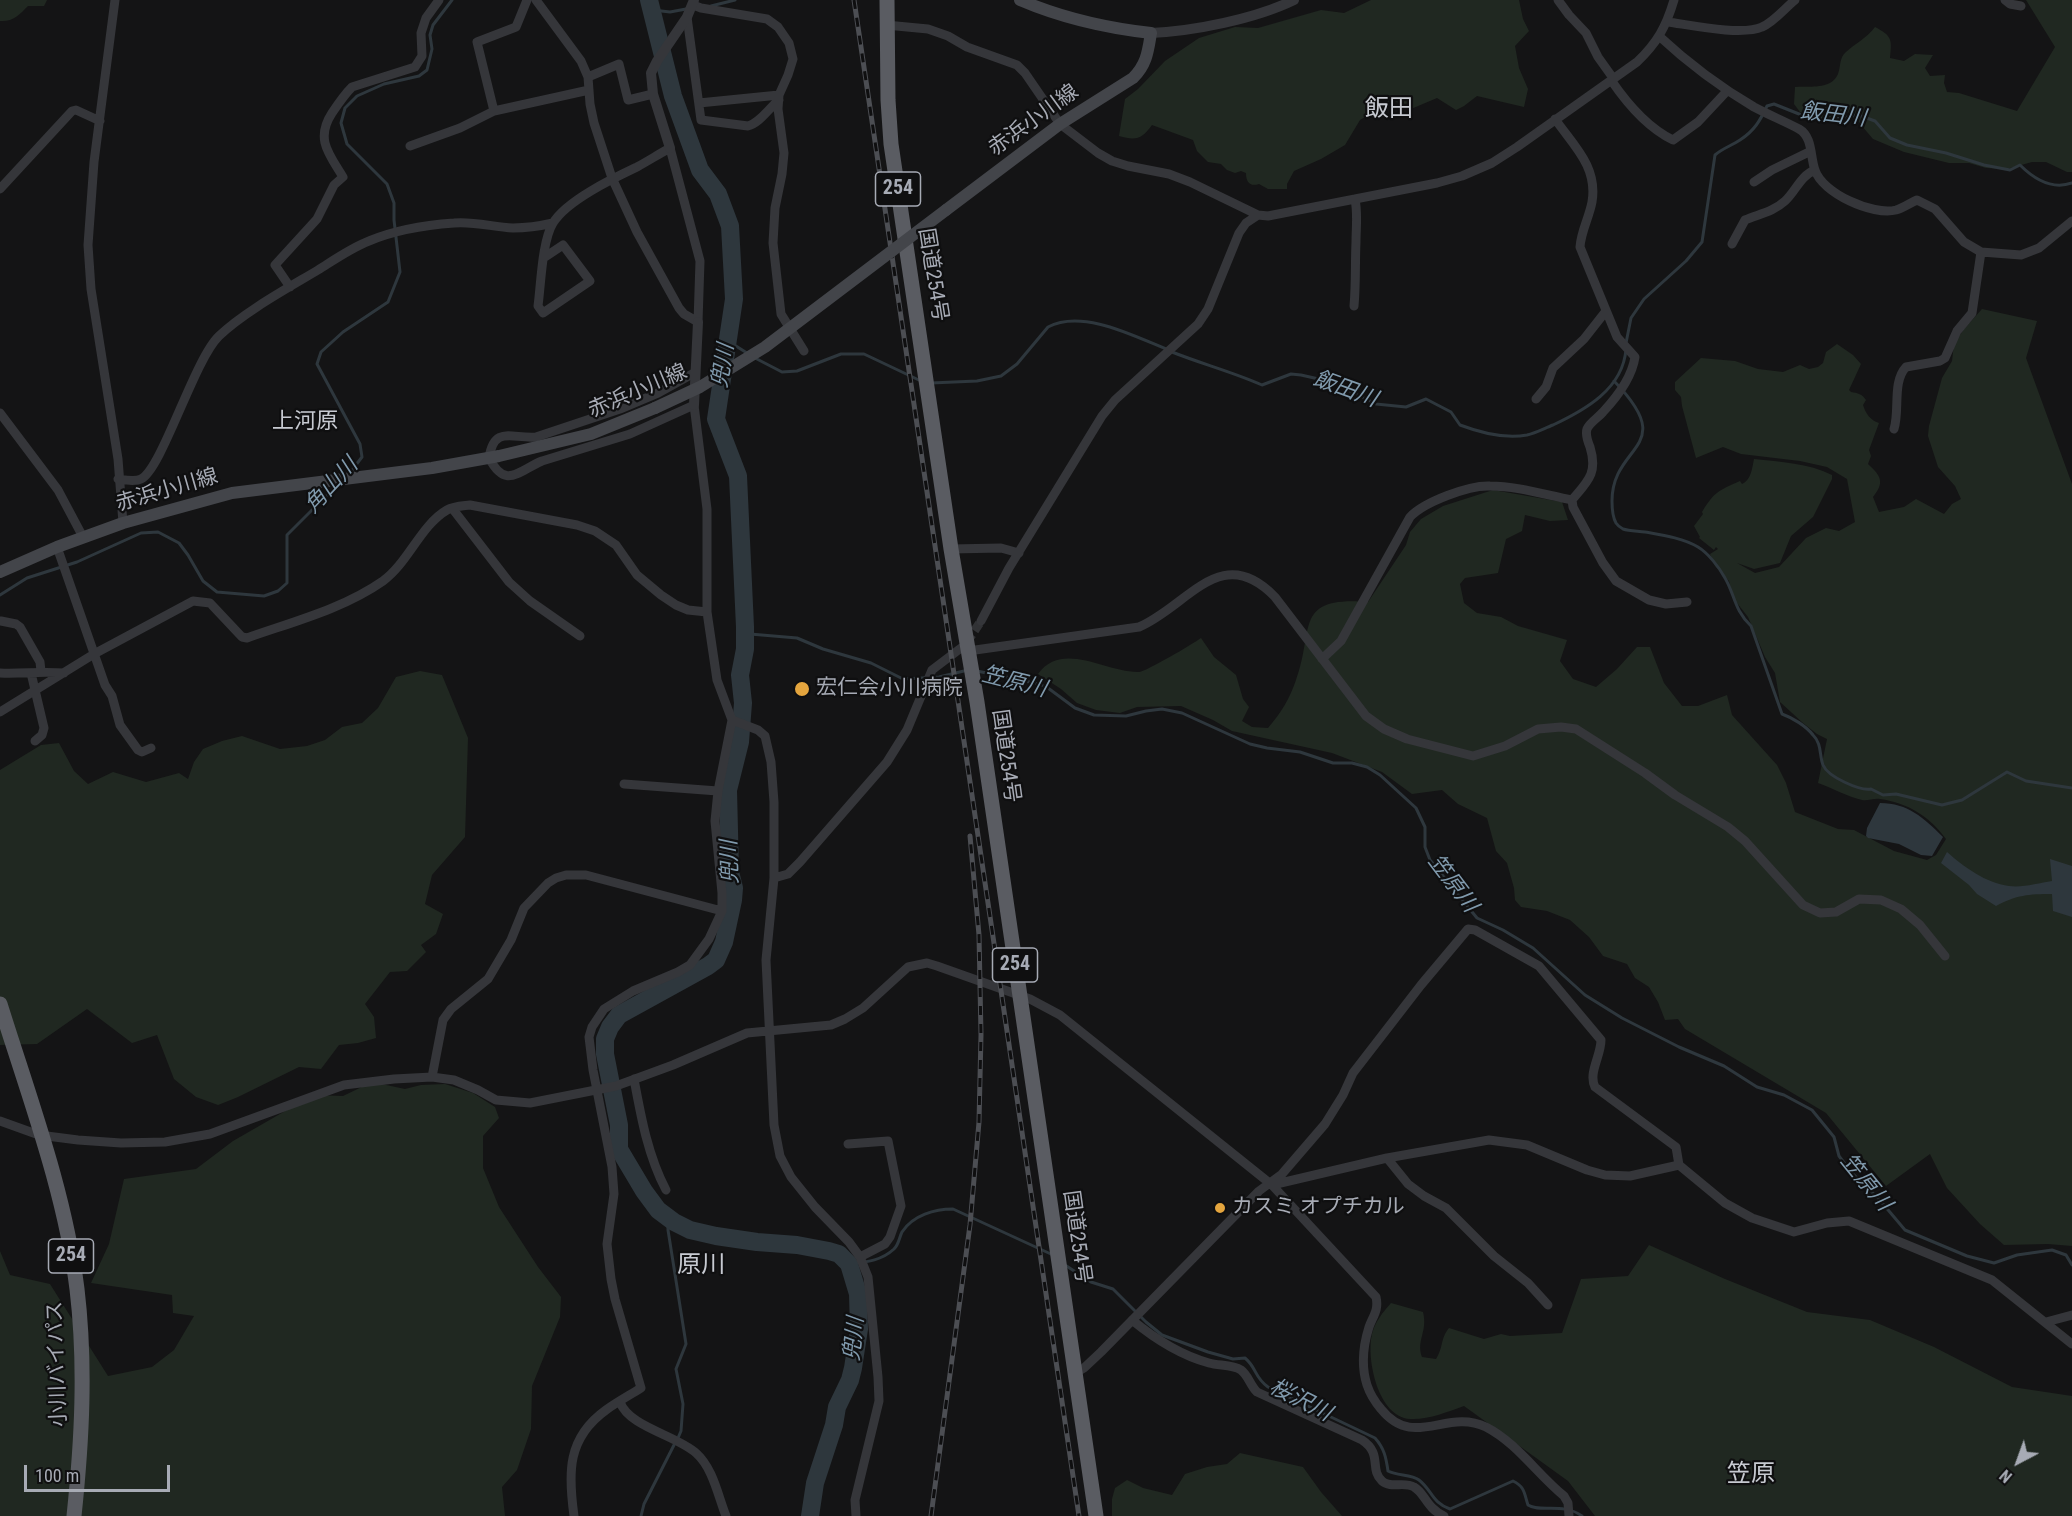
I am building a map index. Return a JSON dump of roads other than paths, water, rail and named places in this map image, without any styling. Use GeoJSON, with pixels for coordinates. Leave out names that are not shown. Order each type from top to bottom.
{"type":"FeatureCollection","features":[{"type":"Feature","properties":{"kind":"highway","name":"国道254号"},"geometry":{"type":"LineString","coordinates":[[887,0],[891,144],[966,654],[973,679],[1096,1516]]}},
{"type":"Feature","properties":{"kind":"highway","name":"小川バイパス"},"geometry":{"type":"LineString","coordinates":[[0,1004],[41,1135],[66,1231],[77,1287],[84,1375],[82,1430],[74,1516]]}},
{"type":"Feature","properties":{"kind":"main road"},"geometry":{"type":"LineString","coordinates":[[1020,0],[1044,10],[1114,29],[1151,33]]}},
{"type":"Feature","properties":{"kind":"main road","name":"赤浜小川線"},"geometry":{"type":"LineString","coordinates":[[0,572],[59,552],[83,537],[123,523],[232,493],[432,468],[489,458],[591,434],[700,387],[765,347],[1060,124],[1133,78],[1140,71],[1148,55],[1151,33]]}},
{"type":"Feature","properties":{"kind":"street"},"geometry":{"type":"LineString","coordinates":[[115,0],[94,162],[88,245],[91,289],[118,459],[123,523]]}},
{"type":"Feature","properties":{"kind":"street"},"geometry":{"type":"LineString","coordinates":[[290,287],[275,266],[317,219],[334,185],[343,177],[326,146],[323,137],[325,124],[352,87],[415,67],[422,56],[422,33],[426,18],[439,0]]}},
{"type":"Feature","properties":{"kind":"street"},"geometry":{"type":"LineString","coordinates":[[494,111],[477,42],[516,27],[526,0]]}},
{"type":"Feature","properties":{"kind":"street"},"geometry":{"type":"LineString","coordinates":[[536,0],[581,62],[588,77],[594,123],[612,178],[637,232],[679,308],[684,314],[698,322]]}},
{"type":"Feature","properties":{"kind":"street"},"geometry":{"type":"LineString","coordinates":[[1151,33],[1172,32],[1250,16],[1294,0]]}},
{"type":"Feature","properties":{"kind":"street"},"geometry":{"type":"LineString","coordinates":[[1558,0],[1586,33],[1620,94],[1646,120],[1673,140],[1698,122],[1727,91]]}},
{"type":"Feature","properties":{"kind":"street"},"geometry":{"type":"LineString","coordinates":[[981,621],[1019,553],[1102,416],[1114,400],[1198,324],[1208,309],[1239,233],[1246,223],[1258,215],[1298,211],[1437,183],[1478,170],[1517,147],[1636,62],[1649,50],[1668,22],[1674,0]]}},
{"type":"Feature","properties":{"kind":"street"},"geometry":{"type":"LineString","coordinates":[[1668,22],[1714,28],[1755,29],[1769,22],[1795,0]]}},
{"type":"Feature","properties":{"kind":"street"},"geometry":{"type":"LineString","coordinates":[[2005,0],[2010,4],[2021,6]]}},
{"type":"Feature","properties":{"kind":"street"},"geometry":{"type":"LineString","coordinates":[[574,1516],[570,1484],[574,1448],[604,1411],[641,1388],[611,1279],[607,1245],[614,1194],[612,1167],[589,1037],[592,1027],[604,1009],[633,991],[690,965],[709,939],[722,910],[715,821],[718,791],[735,721],[717,680],[707,612],[707,510],[694,405],[700,261],[653,94],[651,73],[687,17],[693,2],[701,8],[758,16],[767,20],[778,27],[789,43],[793,59],[779,98],[756,124],[748,126],[701,120],[687,17]]}},
{"type":"Feature","properties":{"kind":"street"},"geometry":{"type":"LineString","coordinates":[[886,25],[928,29],[948,36],[967,47],[1017,65],[1060,124],[1112,161],[1169,174],[1258,215]]}},
{"type":"Feature","properties":{"kind":"street"},"geometry":{"type":"LineString","coordinates":[[1659,36],[1678,54],[1727,91],[1807,136],[1815,170],[1821,182],[1833,193],[1871,208],[1896,210],[1917,200],[1935,208],[1964,242],[1981,252],[2022,255],[2039,248],[2072,221]]}},
{"type":"Feature","properties":{"kind":"street"},"geometry":{"type":"LineString","coordinates":[[588,77],[619,64],[628,100],[653,94]]}},
{"type":"Feature","properties":{"kind":"street"},"geometry":{"type":"LineString","coordinates":[[410,146],[460,128],[494,111],[589,90]]}},
{"type":"Feature","properties":{"kind":"street"},"geometry":{"type":"LineString","coordinates":[[699,103],[779,98]]}},
{"type":"Feature","properties":{"kind":"street"},"geometry":{"type":"LineString","coordinates":[[779,98],[784,153],[772,243],[781,315],[804,351]]}},
{"type":"Feature","properties":{"kind":"street"},"geometry":{"type":"LineString","coordinates":[[0,189],[72,111],[76,110],[100,121]]}},
{"type":"Feature","properties":{"kind":"street"},"geometry":{"type":"LineString","coordinates":[[1555,120],[1591,171],[1594,185],[1591,204],[1581,234],[1580,247],[1617,337],[1635,357],[1625,384],[1587,430],[1587,439],[1594,462],[1593,472],[1572,500],[1575,514],[1616,581],[1649,600],[1666,604],[1687,602]]}},
{"type":"Feature","properties":{"kind":"street"},"geometry":{"type":"LineString","coordinates":[[545,257],[563,245],[590,281],[543,313],[538,306],[547,240],[553,223],[582,197],[612,178],[670,148]]}},
{"type":"Feature","properties":{"kind":"street"},"geometry":{"type":"LineString","coordinates":[[1754,182],[1772,170],[1811,151]]}},
{"type":"Feature","properties":{"kind":"street"},"geometry":{"type":"LineString","coordinates":[[1732,244],[1745,220],[1773,210],[1789,197],[1802,178],[1815,170]]}},
{"type":"Feature","properties":{"kind":"street"},"geometry":{"type":"LineString","coordinates":[[1354,306],[1358,217],[1355,199]]}},
{"type":"Feature","properties":{"kind":"street"},"geometry":{"type":"LineString","coordinates":[[118,479],[139,480],[144,477],[156,459],[201,364],[218,337],[236,322],[352,250],[388,235],[456,222],[513,228],[553,223]]}},
{"type":"Feature","properties":{"kind":"street"},"geometry":{"type":"LineString","coordinates":[[1894,429],[1897,418],[1899,381],[1903,370],[1906,367],[1945,358],[1957,331],[1972,313],[1981,252]]}},
{"type":"Feature","properties":{"kind":"street"},"geometry":{"type":"LineString","coordinates":[[1536,399],[1546,387],[1553,368],[1584,339],[1606,311]]}},
{"type":"Feature","properties":{"kind":"street"},"geometry":{"type":"LineString","coordinates":[[694,373],[658,393],[620,409],[536,437],[500,436],[494,441],[489,458],[500,473],[507,477],[515,476],[528,466],[630,434],[694,405]]}},
{"type":"Feature","properties":{"kind":"street"},"geometry":{"type":"LineString","coordinates":[[0,413],[58,490],[83,537]]}},
{"type":"Feature","properties":{"kind":"street"},"geometry":{"type":"LineString","coordinates":[[1322,659],[1341,641],[1410,517],[1425,505],[1488,485],[1572,500]]}},
{"type":"Feature","properties":{"kind":"street"},"geometry":{"type":"LineString","coordinates":[[0,712],[94,654],[193,601],[210,603],[242,637],[247,638],[325,611],[382,582],[396,570],[436,519],[452,508],[470,505],[577,525],[595,531],[616,545],[637,575],[661,595],[688,610],[707,612]]}},
{"type":"Feature","properties":{"kind":"street"},"geometry":{"type":"LineString","coordinates":[[452,508],[509,582],[530,601],[580,636]]}},
{"type":"Feature","properties":{"kind":"street"},"geometry":{"type":"LineString","coordinates":[[951,549],[1001,548],[1019,553]]}},
{"type":"Feature","properties":{"kind":"street"},"geometry":{"type":"LineString","coordinates":[[59,552],[105,685],[112,696],[120,725],[138,750],[142,752],[151,748]]}},
{"type":"Feature","properties":{"kind":"street"},"geometry":{"type":"LineString","coordinates":[[774,878],[788,874],[800,862],[888,762],[907,730],[931,672],[966,654],[1139,627],[1212,578],[1238,575],[1267,589],[1366,716],[1383,729],[1407,739],[1473,756],[1505,746],[1538,729],[1561,727],[1576,729],[1645,772],[1675,795],[1728,827],[1745,841],[1803,905],[1820,913],[1836,912],[1860,899],[1881,900],[1901,909],[1920,925],[1945,956]]}},
{"type":"Feature","properties":{"kind":"street"},"geometry":{"type":"LineString","coordinates":[[1,621],[20,627],[40,662],[36,672],[35,690],[44,728],[42,735],[35,741]]}},
{"type":"Feature","properties":{"kind":"street"},"geometry":{"type":"LineString","coordinates":[[0,673],[64,673]]}},
{"type":"Feature","properties":{"kind":"street"},"geometry":{"type":"LineString","coordinates":[[735,721],[758,730],[765,736],[770,750],[774,802],[774,878],[766,960],[774,1125],[780,1156],[791,1177],[862,1261],[868,1277],[879,1401],[855,1500],[856,1516]]}},
{"type":"Feature","properties":{"kind":"street"},"geometry":{"type":"LineString","coordinates":[[624,784],[718,791]]}},
{"type":"Feature","properties":{"kind":"street"},"geometry":{"type":"LineString","coordinates":[[432,1077],[443,1020],[451,1009],[488,979],[511,940],[524,908],[548,883],[556,878],[566,875],[586,875],[722,910]]}},
{"type":"Feature","properties":{"kind":"street"},"geometry":{"type":"LineString","coordinates":[[1074,1374],[1084,1368],[1282,1174],[1325,1124],[1343,1095],[1353,1073],[1420,985],[1468,929],[1475,930],[1539,966],[1601,1041],[1592,1078],[1595,1087],[1676,1147],[1679,1165],[1725,1203],[1752,1218],[1794,1232],[1827,1223],[1849,1221],[1992,1280],[2072,1344]]}},
{"type":"Feature","properties":{"kind":"street"},"geometry":{"type":"LineString","coordinates":[[0,1121],[41,1135],[78,1140],[121,1143],[165,1142],[210,1134],[344,1085],[432,1077],[454,1080],[496,1100],[530,1103],[616,1086],[673,1065],[747,1033],[831,1025],[863,1008],[908,967],[927,963],[1020,995],[1060,1015],[1270,1184],[1376,1298],[1378,1309],[1370,1325],[1363,1354],[1364,1375],[1374,1400],[1386,1415],[1401,1426],[1414,1429],[1462,1420],[1471,1421],[1499,1434],[1564,1496],[1568,1503],[1569,1516]]}},
{"type":"Feature","properties":{"kind":"street"},"geometry":{"type":"LineString","coordinates":[[634,1079],[653,1161],[666,1190]]}},
{"type":"Feature","properties":{"kind":"street"},"geometry":{"type":"LineString","coordinates":[[1270,1184],[1387,1158],[1489,1140],[1527,1145],[1605,1175],[1630,1176],[1679,1165]]}},
{"type":"Feature","properties":{"kind":"street"},"geometry":{"type":"LineString","coordinates":[[848,1144],[888,1141],[901,1206],[890,1237],[885,1244],[862,1261]]}},
{"type":"Feature","properties":{"kind":"street"},"geometry":{"type":"LineString","coordinates":[[1387,1158],[1408,1184],[1446,1208],[1494,1256],[1528,1283],[1548,1305]]}},
{"type":"Feature","properties":{"kind":"street"},"geometry":{"type":"LineString","coordinates":[[2046,1322],[2072,1315]]}},
{"type":"Feature","properties":{"kind":"street"},"geometry":{"type":"LineString","coordinates":[[1136,1317],[1165,1345],[1209,1363],[1240,1369],[1257,1392],[1362,1440],[1371,1446],[1377,1474],[1382,1480],[1388,1484],[1413,1486],[1433,1510],[1444,1516]]}},
{"type":"Feature","properties":{"kind":"street"},"geometry":{"type":"LineString","coordinates":[[620,1402],[623,1409],[636,1420],[682,1443],[701,1458],[709,1471],[726,1516]]}},
{"type":"Feature","properties":{"kind":"waterway","name":"角山川"},"geometry":{"type":"LineString","coordinates":[[349,474],[362,457],[360,444],[317,364],[321,352],[343,332],[388,302],[400,272],[394,203],[387,184],[347,144],[341,123],[345,108],[357,96],[384,84],[419,76],[427,70],[432,49],[430,35],[433,25],[452,0]]}},
{"type":"Feature","properties":{"kind":"waterway","name":"兜川"},"geometry":{"type":"LineString","coordinates":[[649,0],[673,96],[700,170],[718,194],[730,226],[734,299],[716,419],[738,476],[745,627],[745,649],[740,675],[743,703],[740,742],[728,790],[730,872],[734,888],[724,942],[716,960],[708,966],[619,1015],[605,1039],[605,1054],[619,1125],[619,1149],[658,1210],[690,1230],[716,1236],[829,1251],[839,1254],[849,1264],[858,1294],[859,1329],[853,1368],[837,1407],[834,1425],[815,1483],[810,1516]]}},
{"type":"Feature","properties":{"kind":"waterway"},"geometry":{"type":"LineString","coordinates":[[711,6],[735,0]]}},
{"type":"Feature","properties":{"kind":"waterway"},"geometry":{"type":"LineString","coordinates":[[653,10],[670,12],[686,9]]}},
{"type":"Feature","properties":{"kind":"waterway","name":"飯田川"},"geometry":{"type":"LineString","coordinates":[[1626,343],[1631,318],[1644,299],[1686,261],[1702,242],[1715,155],[1749,133],[1767,106],[1774,104],[1809,118],[1830,120],[1858,115],[1875,121],[1890,138],[1907,145],[2010,170],[2020,165],[2037,179],[2050,184],[2072,183]]}},
{"type":"Feature","properties":{"kind":"waterway","name":"飯田川"},"geometry":{"type":"LineString","coordinates":[[931,383],[977,381],[1001,376],[1017,364],[1048,327],[1062,322],[1076,321],[1108,326],[1166,349]]}},
{"type":"Feature","properties":{"kind":"waterway","name":"飯田川"},"geometry":{"type":"LineString","coordinates":[[728,341],[747,353]]}},
{"type":"Feature","properties":{"kind":"waterway","name":"飯田川"},"geometry":{"type":"LineString","coordinates":[[1172,352],[1262,385],[1291,374],[1332,382],[1376,404],[1406,407],[1426,399],[1451,412],[1460,425],[1485,433],[1510,436],[1537,432],[1589,405],[1610,387],[1618,376],[1626,349]]}},
{"type":"Feature","properties":{"kind":"waterway","name":"飯田川"},"geometry":{"type":"LineString","coordinates":[[755,358],[782,372],[797,371],[841,354],[864,354],[921,381]]}},
{"type":"Feature","properties":{"kind":"waterway"},"geometry":{"type":"LineString","coordinates":[[1614,381],[1633,403],[1642,420],[1642,434],[1638,445],[1622,467],[1615,482],[1612,506],[1616,523],[1625,530],[1658,534],[1686,541],[1702,550],[1720,569],[1741,614],[1751,626],[1782,714],[1803,725],[1816,738],[1826,770],[1852,785],[1871,789],[1883,795],[1896,794],[1942,805],[1962,800],[2007,772],[2026,781],[2072,788]]}},
{"type":"Feature","properties":{"kind":"waterway","name":"角山川"},"geometry":{"type":"LineString","coordinates":[[0,595],[27,578],[77,562],[141,533],[158,532],[179,543],[203,581],[217,592],[264,596],[278,591],[287,583],[287,535],[337,485]]}},
{"type":"Feature","properties":{"kind":"waterway","name":"笠原川"},"geometry":{"type":"LineString","coordinates":[[745,635],[797,638],[823,649],[871,663],[903,679],[939,677],[968,670]]}},
{"type":"Feature","properties":{"kind":"waterway","name":"笠原川"},"geometry":{"type":"LineString","coordinates":[[977,671],[1039,684],[1075,708],[1094,715],[1126,716],[1162,709],[1182,713],[1250,744],[1300,752],[1333,763],[1352,763],[1367,767],[1380,775],[1416,808],[1425,827],[1425,847],[1430,860],[1477,918],[1533,948],[1585,995],[1622,1018],[1679,1047],[1724,1066],[1757,1087],[1784,1095],[1812,1110],[1834,1137],[1839,1156],[1851,1172],[1878,1198],[1905,1230],[1967,1256],[1994,1263],[2017,1255],[2052,1250],[2066,1255],[2072,1265]]}},
{"type":"Feature","properties":{"kind":"waterway","name":"桜沢川"},"geometry":{"type":"LineString","coordinates":[[849,1264],[884,1256],[896,1247],[902,1232],[912,1221],[925,1214],[946,1209],[953,1209],[1053,1255]]}},
{"type":"Feature","properties":{"kind":"waterway"},"geometry":{"type":"LineString","coordinates":[[668,1218],[686,1344],[676,1369],[683,1404],[681,1431],[678,1438]]}},
{"type":"Feature","properties":{"kind":"waterway","name":"桜沢川"},"geometry":{"type":"LineString","coordinates":[[1065,1265],[1091,1282],[1113,1289],[1162,1335],[1233,1359],[1245,1358],[1252,1365],[1260,1380],[1268,1387],[1375,1438],[1381,1445],[1388,1471],[1419,1480],[1439,1503],[1450,1509],[1513,1481],[1522,1488],[1528,1505],[1539,1508],[1560,1508],[1582,1516]]}},
{"type":"Feature","properties":{"kind":"waterway"},"geometry":{"type":"LineString","coordinates":[[641,1516],[644,1504],[674,1445]]}},
{"type":"Feature","properties":{"kind":"tunnel"},"geometry":{"type":"LineString","coordinates":[[967,642],[981,621]]}},
{"type":"Feature","properties":{"kind":"railway"},"geometry":{"type":"LineString","coordinates":[[854,0],[1079,1516]]}},
{"type":"Feature","properties":{"kind":"railway"},"geometry":{"type":"LineString","coordinates":[[931,1516],[970,1225],[979,1122],[981,1035],[979,935],[970,836]]}},
{"type":"Feature","properties":{"kind":"place","name":"宏仁会小川病院"},"geometry":{"type":"Point","coordinates":[802,689]}},
{"type":"Feature","properties":{"kind":"place","name":"カスミ オプチカル"},"geometry":{"type":"Point","coordinates":[1220,1208]}},
{"type":"Feature","properties":{"kind":"district","name":"飯田"},"geometry":{"type":"Point","coordinates":[1389,110]}},
{"type":"Feature","properties":{"kind":"district","name":"上河原"},"geometry":{"type":"Point","coordinates":[305,422]}},
{"type":"Feature","properties":{"kind":"district","name":"原川"},"geometry":{"type":"Point","coordinates":[701,1266]}},
{"type":"Feature","properties":{"kind":"district","name":"笠原"},"geometry":{"type":"Point","coordinates":[1751,1475]}}]}
